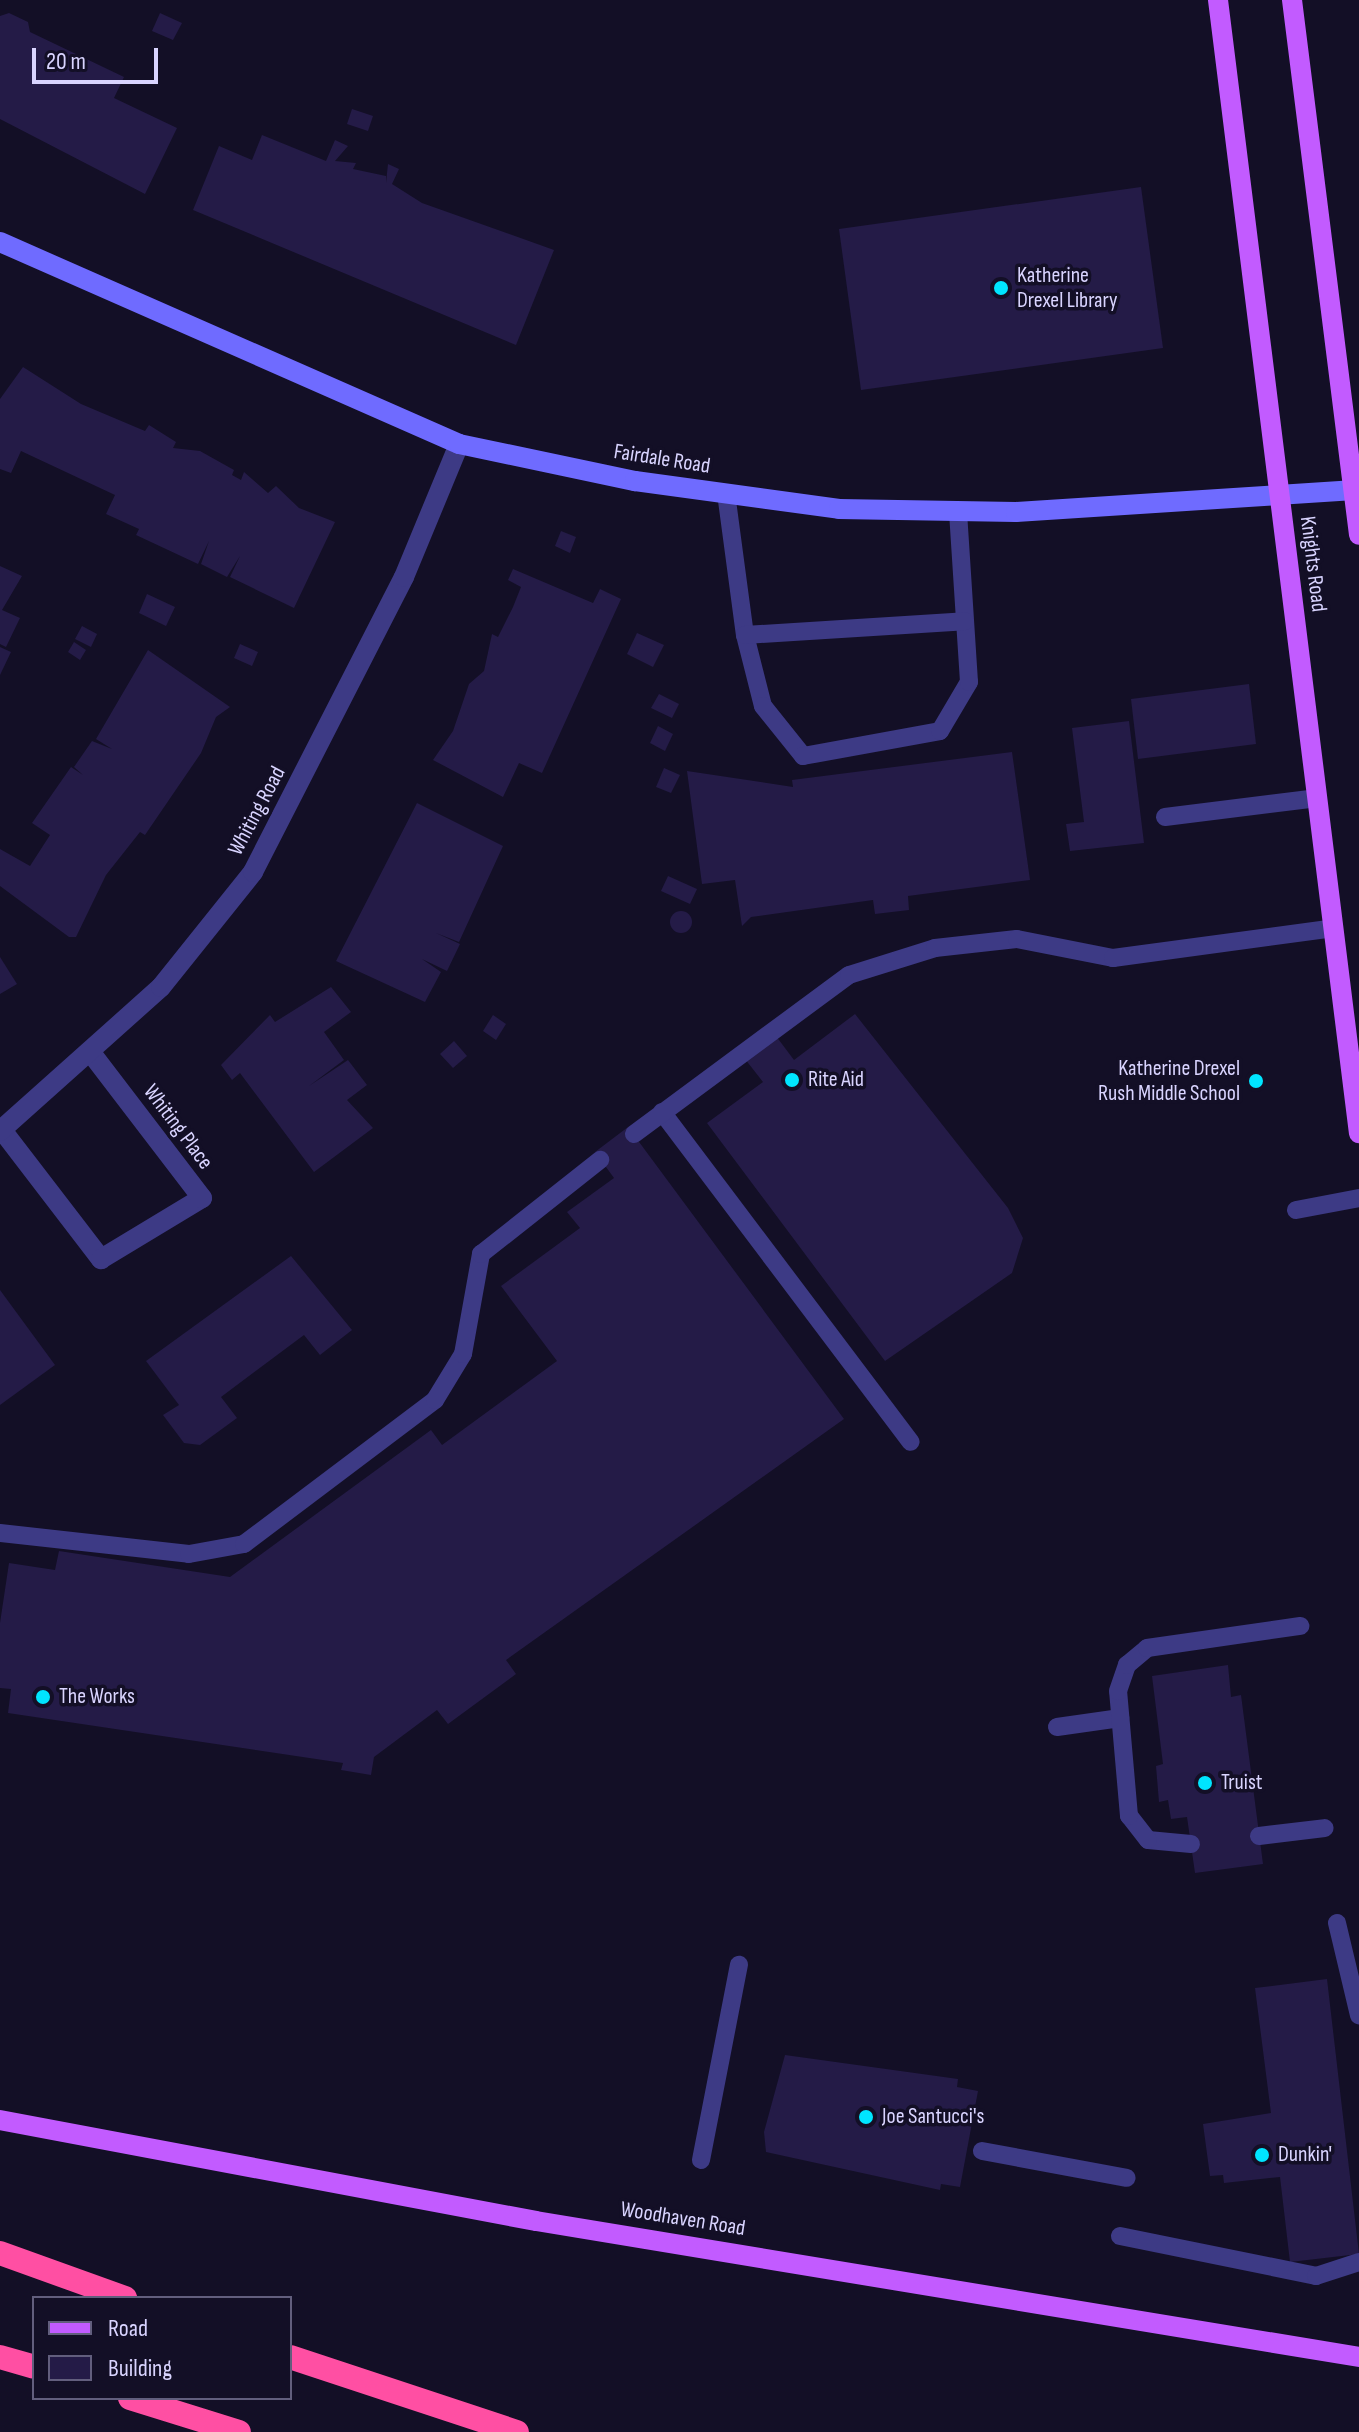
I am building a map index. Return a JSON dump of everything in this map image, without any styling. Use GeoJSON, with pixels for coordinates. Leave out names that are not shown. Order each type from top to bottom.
{"type":"FeatureCollection","features":[{"type":"Feature","properties":{"kind":"highway"},"geometry":{"type":"LineString","coordinates":[[0,2253],[119,2296]]}},
{"type":"Feature","properties":{"kind":"highway"},"geometry":{"type":"LineString","coordinates":[[0,2357],[32,2366]]}},
{"type":"Feature","properties":{"kind":"highway"},"geometry":{"type":"LineString","coordinates":[[292,2358],[517,2432]]}},
{"type":"Feature","properties":{"kind":"highway"},"geometry":{"type":"LineString","coordinates":[[136,2400],[239,2432]]}},
{"type":"Feature","properties":{"kind":"main road","name":"Knights Road"},"geometry":{"type":"LineString","coordinates":[[1218,0],[1359,1133]]}},
{"type":"Feature","properties":{"kind":"main road"},"geometry":{"type":"LineString","coordinates":[[1292,0],[1356,490],[1359,535]]}},
{"type":"Feature","properties":{"kind":"main road","name":"Woodhaven Road"},"geometry":{"type":"LineString","coordinates":[[0,2120],[536,2221],[1359,2357]]}},
{"type":"Feature","properties":{"kind":"street","name":"Fairdale Road"},"geometry":{"type":"LineString","coordinates":[[0,242],[459,444],[726,493],[839,509],[958,511],[1281,497],[1356,490]]}},
{"type":"Feature","properties":{"kind":"street","name":"Whiting Road"},"geometry":{"type":"LineString","coordinates":[[1,1130],[91,1053],[161,987],[253,872],[404,577],[459,444]]}},
{"type":"Feature","properties":{"kind":"street","name":"Whiting Place"},"geometry":{"type":"LineString","coordinates":[[1,1130],[101,1259],[202,1198],[91,1053]]}},
{"type":"Feature","properties":{"kind":"lane"},"geometry":{"type":"LineString","coordinates":[[726,493],[745,635],[763,706],[803,756],[940,731],[969,682],[958,511]]}},
{"type":"Feature","properties":{"kind":"lane"},"geometry":{"type":"LineString","coordinates":[[745,635],[965,621]]}},
{"type":"Feature","properties":{"kind":"lane"},"geometry":{"type":"LineString","coordinates":[[1165,817],[1318,798]]}},
{"type":"Feature","properties":{"kind":"lane"},"geometry":{"type":"LineString","coordinates":[[634,1134],[849,975],[935,948],[1017,939],[1113,958],[1334,928]]}},
{"type":"Feature","properties":{"kind":"lane"},"geometry":{"type":"LineString","coordinates":[[662,1112],[911,1442]]}},
{"type":"Feature","properties":{"kind":"lane"},"geometry":{"type":"LineString","coordinates":[[0,1533],[189,1554],[244,1544],[435,1400],[463,1354],[481,1254],[600,1160]]}},
{"type":"Feature","properties":{"kind":"lane"},"geometry":{"type":"LineString","coordinates":[[1296,1210],[1359,1198]]}},
{"type":"Feature","properties":{"kind":"lane"},"geometry":{"type":"LineString","coordinates":[[1191,1844],[1148,1840],[1129,1816],[1118,1691],[1127,1665],[1147,1648],[1300,1626]]}},
{"type":"Feature","properties":{"kind":"lane"},"geometry":{"type":"LineString","coordinates":[[1057,1727],[1120,1718]]}},
{"type":"Feature","properties":{"kind":"lane"},"geometry":{"type":"LineString","coordinates":[[1259,1836],[1325,1828]]}},
{"type":"Feature","properties":{"kind":"lane"},"geometry":{"type":"LineString","coordinates":[[1337,1923],[1359,2015]]}},
{"type":"Feature","properties":{"kind":"lane"},"geometry":{"type":"LineString","coordinates":[[701,2160],[739,1965]]}},
{"type":"Feature","properties":{"kind":"lane"},"geometry":{"type":"LineString","coordinates":[[982,2151],[1127,2178]]}},
{"type":"Feature","properties":{"kind":"lane"},"geometry":{"type":"LineString","coordinates":[[1120,2236],[1316,2276],[1359,2262]]}},
{"type":"Feature","properties":{"kind":"building"},"geometry":{"type":"Polygon","coordinates":[[[9,13],[28,22],[30,32],[124,77],[114,98],[177,128],[145,194],[0,119],[0,16],[9,13]]]}},
{"type":"Feature","properties":{"kind":"building"},"geometry":{"type":"Polygon","coordinates":[[[160,13],[182,23],[173,40],[152,31],[160,13]]]}},
{"type":"Feature","properties":{"kind":"building"},"geometry":{"type":"Polygon","coordinates":[[[352,109],[373,116],[368,131],[347,124],[352,109]]]}},
{"type":"Feature","properties":{"kind":"building"},"geometry":{"type":"Polygon","coordinates":[[[262,135],[326,161],[335,140],[348,146],[335,161],[356,163],[353,169],[386,176],[386,183],[388,164],[399,169],[392,184],[422,203],[554,250],[516,345],[193,210],[219,146],[252,160],[262,135]]]}},
{"type":"Feature","properties":{"kind":"building","name":"Katherine Drexel Library"},"geometry":{"type":"Polygon","coordinates":[[[1141,187],[1163,348],[861,390],[839,229],[1141,187]]]}},
{"type":"Feature","properties":{"kind":"building"},"geometry":{"type":"Polygon","coordinates":[[[23,367],[81,404],[145,431],[149,425],[176,442],[173,448],[200,451],[234,470],[232,475],[241,480],[244,472],[268,493],[276,486],[299,508],[335,522],[294,608],[230,577],[240,556],[227,577],[201,564],[209,541],[198,564],[136,535],[139,529],[106,514],[115,495],[21,451],[11,473],[0,469],[0,399],[23,367]]]}},
{"type":"Feature","properties":{"kind":"building"},"geometry":{"type":"Polygon","coordinates":[[[561,531],[576,537],[570,553],[555,546],[561,531]]]}},
{"type":"Feature","properties":{"kind":"building"},"geometry":{"type":"Polygon","coordinates":[[[0,566],[22,576],[2,610],[20,618],[6,647],[0,644],[0,566]]]}},
{"type":"Feature","properties":{"kind":"building"},"geometry":{"type":"Polygon","coordinates":[[[513,569],[593,603],[600,589],[621,599],[542,773],[519,763],[503,797],[433,760],[453,731],[469,684],[484,671],[492,634],[498,637],[513,607],[521,587],[508,580],[513,569]]]}},
{"type":"Feature","properties":{"kind":"building"},"geometry":{"type":"Polygon","coordinates":[[[147,594],[175,607],[166,626],[139,613],[147,594]]]}},
{"type":"Feature","properties":{"kind":"building"},"geometry":{"type":"Polygon","coordinates":[[[82,626],[97,634],[91,647],[75,639],[82,626]]]}},
{"type":"Feature","properties":{"kind":"building"},"geometry":{"type":"Polygon","coordinates":[[[637,633],[664,645],[653,667],[627,654],[637,633]]]}},
{"type":"Feature","properties":{"kind":"building"},"geometry":{"type":"Polygon","coordinates":[[[74,642],[86,650],[80,660],[68,652],[74,642]]]}},
{"type":"Feature","properties":{"kind":"building"},"geometry":{"type":"Polygon","coordinates":[[[240,644],[258,652],[252,666],[234,658],[240,644]]]}},
{"type":"Feature","properties":{"kind":"building"},"geometry":{"type":"Polygon","coordinates":[[[0,647],[11,652],[0,675],[0,647]]]}},
{"type":"Feature","properties":{"kind":"building"},"geometry":{"type":"Polygon","coordinates":[[[148,650],[230,707],[216,717],[201,753],[145,835],[140,832],[106,875],[76,937],[69,937],[0,886],[0,849],[30,866],[50,835],[32,823],[71,767],[83,775],[74,767],[92,741],[112,749],[96,739],[148,650]]]}},
{"type":"Feature","properties":{"kind":"building"},"geometry":{"type":"Polygon","coordinates":[[[1249,684],[1256,744],[1138,759],[1131,699],[1249,684]]]}},
{"type":"Feature","properties":{"kind":"building"},"geometry":{"type":"Polygon","coordinates":[[[659,694],[679,704],[672,718],[651,708],[659,694]]]}},
{"type":"Feature","properties":{"kind":"building"},"geometry":{"type":"Polygon","coordinates":[[[1129,721],[1144,843],[1070,851],[1066,824],[1084,822],[1072,728],[1129,721]]]}},
{"type":"Feature","properties":{"kind":"building"},"geometry":{"type":"Polygon","coordinates":[[[658,726],[673,734],[665,751],[650,743],[658,726]]]}},
{"type":"Feature","properties":{"kind":"building"},"geometry":{"type":"Polygon","coordinates":[[[1012,752],[1030,880],[908,896],[909,910],[875,914],[873,900],[751,917],[742,926],[735,880],[702,884],[687,771],[793,787],[792,780],[1012,752]]]}},
{"type":"Feature","properties":{"kind":"building"},"geometry":{"type":"Polygon","coordinates":[[[664,768],[680,775],[671,793],[656,787],[664,768]]]}},
{"type":"Feature","properties":{"kind":"building"},"geometry":{"type":"Polygon","coordinates":[[[417,803],[503,846],[459,942],[436,933],[460,944],[447,971],[422,959],[441,972],[425,1002],[336,961],[417,803]]]}},
{"type":"Feature","properties":{"kind":"building"},"geometry":{"type":"Polygon","coordinates":[[[668,876],[697,889],[690,904],[661,891],[668,876]]]}},
{"type":"Feature","properties":{"kind":"building"},"geometry":{"type":"Polygon","coordinates":[[[677,911],[685,911],[692,922],[685,933],[677,933],[670,926],[670,918],[677,911]]]}},
{"type":"Feature","properties":{"kind":"building"},"geometry":{"type":"Polygon","coordinates":[[[0,957],[17,984],[0,994],[0,957]]]}},
{"type":"Feature","properties":{"kind":"building"},"geometry":{"type":"Polygon","coordinates":[[[331,987],[351,1012],[324,1032],[344,1060],[309,1086],[348,1060],[367,1085],[347,1100],[373,1128],[314,1172],[240,1073],[232,1080],[221,1065],[270,1015],[275,1022],[331,987]]]}},
{"type":"Feature","properties":{"kind":"building"},"geometry":{"type":"Polygon","coordinates":[[[855,1014],[1008,1208],[1023,1238],[1012,1273],[885,1361],[707,1123],[763,1082],[745,1059],[776,1036],[794,1060],[855,1014]]]}},
{"type":"Feature","properties":{"kind":"building"},"geometry":{"type":"Polygon","coordinates":[[[493,1015],[506,1024],[496,1040],[483,1031],[493,1015]]]}},
{"type":"Feature","properties":{"kind":"building"},"geometry":{"type":"Polygon","coordinates":[[[454,1041],[467,1056],[453,1068],[440,1054],[454,1041]]]}},
{"type":"Feature","properties":{"kind":"building"},"geometry":{"type":"Polygon","coordinates":[[[628,1127],[844,1419],[506,1660],[516,1674],[448,1724],[437,1710],[374,1757],[371,1775],[341,1770],[343,1763],[8,1713],[11,1689],[0,1688],[0,1623],[9,1563],[55,1570],[59,1551],[230,1577],[431,1430],[442,1445],[557,1361],[501,1286],[580,1228],[567,1212],[614,1178],[595,1152],[628,1127]]]}},
{"type":"Feature","properties":{"kind":"building"},"geometry":{"type":"Polygon","coordinates":[[[291,1256],[352,1330],[320,1355],[304,1335],[221,1397],[237,1418],[200,1445],[184,1443],[163,1415],[179,1405],[146,1361],[291,1256]]]}},
{"type":"Feature","properties":{"kind":"building"},"geometry":{"type":"Polygon","coordinates":[[[0,1290],[55,1365],[0,1405],[0,1290]]]}},
{"type":"Feature","properties":{"kind":"building","name":"Truist"},"geometry":{"type":"Polygon","coordinates":[[[1228,1665],[1231,1697],[1241,1695],[1263,1864],[1195,1873],[1187,1817],[1171,1819],[1168,1800],[1159,1802],[1156,1766],[1163,1764],[1152,1676],[1228,1665]]]}},
{"type":"Feature","properties":{"kind":"building"},"geometry":{"type":"Polygon","coordinates":[[[1327,1979],[1359,2254],[1290,2262],[1280,2177],[1224,2183],[1223,2175],[1210,2176],[1203,2124],[1271,2113],[1255,1988],[1327,1979]]]}},
{"type":"Feature","properties":{"kind":"building"},"geometry":{"type":"Polygon","coordinates":[[[785,2055],[958,2079],[957,2087],[978,2091],[960,2187],[941,2184],[940,2190],[766,2152],[764,2132],[785,2055]]]}},
{"type":"Feature","properties":{"kind":"place","name":"Katherine Drexel Library"},"geometry":{"type":"Point","coordinates":[1001,288]}},
{"type":"Feature","properties":{"kind":"place","name":"Rite Aid"},"geometry":{"type":"Point","coordinates":[792,1080]}},
{"type":"Feature","properties":{"kind":"place","name":"Katherine Drexel Rush Middle School"},"geometry":{"type":"Point","coordinates":[1256,1081]}},
{"type":"Feature","properties":{"kind":"place","name":"The Works"},"geometry":{"type":"Point","coordinates":[43,1697]}},
{"type":"Feature","properties":{"kind":"place","name":"Truist"},"geometry":{"type":"Point","coordinates":[1205,1783]}},
{"type":"Feature","properties":{"kind":"place","name":"Joe Santucci's"},"geometry":{"type":"Point","coordinates":[866,2117]}},
{"type":"Feature","properties":{"kind":"place","name":"Dunkin'"},"geometry":{"type":"Point","coordinates":[1262,2155]}}]}
